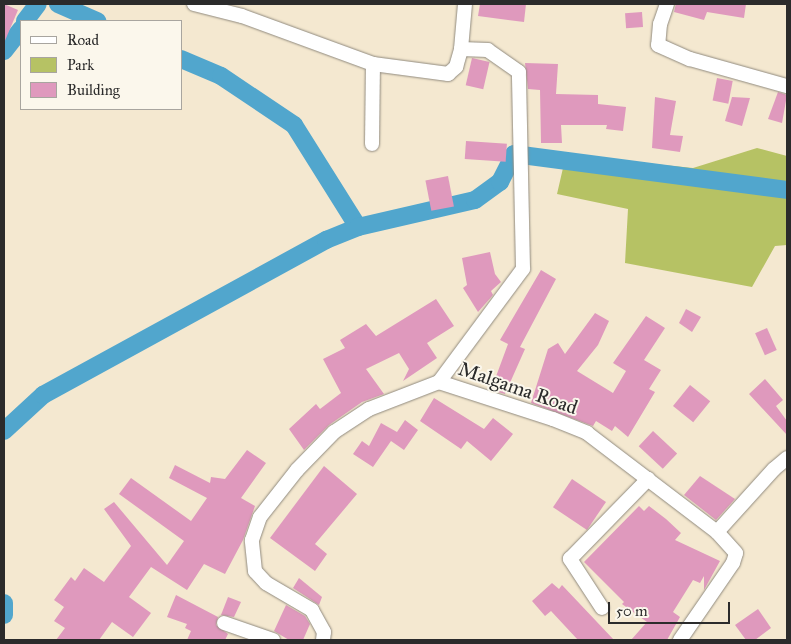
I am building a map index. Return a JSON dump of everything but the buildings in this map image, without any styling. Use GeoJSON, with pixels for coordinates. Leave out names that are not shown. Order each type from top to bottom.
{"type":"FeatureCollection","features":[{"type":"Feature","properties":{"kind":"street"},"geometry":{"type":"LineString","coordinates":[[194,4],[242,16],[372,64],[448,74],[456,67],[461,49],[465,4]]}},
{"type":"Feature","properties":{"kind":"street"},"geometry":{"type":"LineString","coordinates":[[667,4],[660,24],[658,45],[690,59],[787,86]]}},
{"type":"Feature","properties":{"kind":"street"},"geometry":{"type":"LineString","coordinates":[[439,382],[523,269],[519,72],[488,50],[461,49]]}},
{"type":"Feature","properties":{"kind":"street"},"geometry":{"type":"LineString","coordinates":[[372,64],[372,144]]}},
{"type":"Feature","properties":{"kind":"street","name":"Malgama Road"},"geometry":{"type":"LineString","coordinates":[[323,640],[324,632],[312,610],[266,582],[255,571],[252,540],[260,517],[297,470],[334,432],[369,409],[439,382],[587,433],[717,532],[736,553],[733,563],[680,640]]}},
{"type":"Feature","properties":{"kind":"street"},"geometry":{"type":"LineString","coordinates":[[717,532],[774,469],[787,458]]}},
{"type":"Feature","properties":{"kind":"street"},"geometry":{"type":"LineString","coordinates":[[602,608],[570,559],[648,478]]}},
{"type":"Feature","properties":{"kind":"street"},"geometry":{"type":"LineString","coordinates":[[224,623],[273,640]]}},
{"type":"Feature","properties":{"kind":"green space"},"geometry":{"type":"Polygon","coordinates":[[[757,148],[787,156],[787,245],[775,246],[752,287],[625,263],[628,209],[557,194],[566,155],[693,168],[757,148]]]}},
{"type":"Feature","properties":{"kind":"waterway"},"geometry":{"type":"LineString","coordinates":[[26,20],[38,4]]}},
{"type":"Feature","properties":{"kind":"waterway"},"geometry":{"type":"LineString","coordinates":[[58,4],[95,20]]}},
{"type":"Feature","properties":{"kind":"waterway"},"geometry":{"type":"LineString","coordinates":[[4,51],[20,30]]}},
{"type":"Feature","properties":{"kind":"waterway"},"geometry":{"type":"LineString","coordinates":[[182,59],[221,76],[294,125],[358,227]]}},
{"type":"Feature","properties":{"kind":"waterway"},"geometry":{"type":"LineString","coordinates":[[4,431],[43,395],[326,240],[358,227],[475,200],[500,182],[514,154],[787,190]]}},
{"type":"Feature","properties":{"kind":"waterway"},"geometry":{"type":"LineString","coordinates":[[4,603],[4,615]]}}]}
